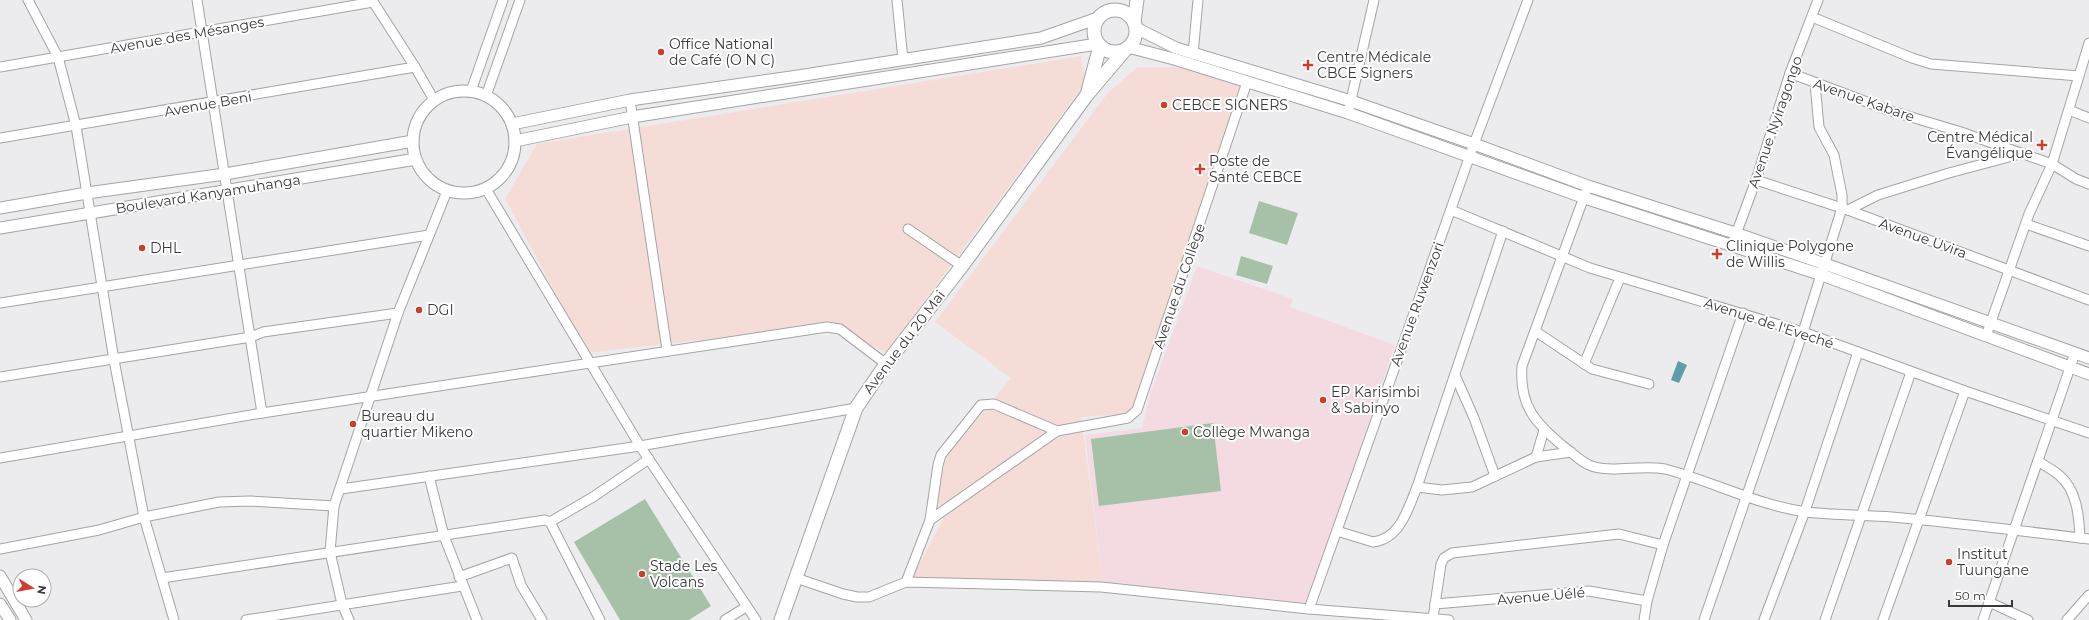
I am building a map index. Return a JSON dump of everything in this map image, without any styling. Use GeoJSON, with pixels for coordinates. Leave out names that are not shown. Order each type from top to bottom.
{"type":"FeatureCollection","features":[{"type":"Feature","properties":{"kind":"highway"},"geometry":{"type":"LineString","coordinates":[[1098,45],[1109,52],[1127,49],[1135,38],[1137,0]]}},
{"type":"Feature","properties":{"kind":"highway"},"geometry":{"type":"LineString","coordinates":[[1086,96],[1098,45],[1093,31],[1107,10],[1126,13],[1135,25]]}},
{"type":"Feature","properties":{"kind":"highway","name":"Avenue du 20 Mai"},"geometry":{"type":"LineString","coordinates":[[781,620],[856,408],[886,364],[962,266],[1086,96],[1127,49]]}},
{"type":"Feature","properties":{"kind":"main road"},"geometry":{"type":"LineString","coordinates":[[512,124],[630,100],[1041,38],[1107,10]]}},
{"type":"Feature","properties":{"kind":"main road"},"geometry":{"type":"LineString","coordinates":[[1135,25],[1176,48],[1193,54],[1351,101],[1588,186],[1736,232],[1990,324],[2089,358]]}},
{"type":"Feature","properties":{"kind":"main road"},"geometry":{"type":"LineString","coordinates":[[515,141],[632,117],[1098,45]]}},
{"type":"Feature","properties":{"kind":"main road"},"geometry":{"type":"LineString","coordinates":[[1127,49],[1174,59],[1376,123],[1585,198],[1822,275],[2089,374]]}},
{"type":"Feature","properties":{"kind":"main road"},"geometry":{"type":"LineString","coordinates":[[458,91],[471,91],[486,96],[497,103],[506,112],[512,124],[515,141],[514,155],[508,169],[498,180],[486,188],[474,193],[460,194],[447,191],[434,184],[423,173],[416,159],[413,141],[416,125],[423,112],[434,100],[445,94],[458,91]]}},
{"type":"Feature","properties":{"kind":"main road"},"geometry":{"type":"LineString","coordinates":[[1376,123],[1379,112]]}},
{"type":"Feature","properties":{"kind":"main road","name":"Boulevard Kanyamuhanga"},"geometry":{"type":"LineString","coordinates":[[0,208],[87,193],[225,174],[413,141]]}},
{"type":"Feature","properties":{"kind":"main road","name":"Boulevard Kanyamuhanga"},"geometry":{"type":"LineString","coordinates":[[0,228],[416,159]]}},
{"type":"Feature","properties":{"kind":"main road"},"geometry":{"type":"LineString","coordinates":[[0,576],[26,620]]}},
{"type":"Feature","properties":{"kind":"main road"},"geometry":{"type":"LineString","coordinates":[[0,604],[10,620]]}},
{"type":"Feature","properties":{"kind":"street"},"geometry":{"type":"LineString","coordinates":[[28,0],[58,57],[76,126],[114,360],[144,517],[174,620]]}},
{"type":"Feature","properties":{"kind":"street"},"geometry":{"type":"LineString","coordinates":[[197,0],[212,103],[240,264],[262,413]]}},
{"type":"Feature","properties":{"kind":"street"},"geometry":{"type":"LineString","coordinates":[[471,91],[503,0]]}},
{"type":"Feature","properties":{"kind":"street"},"geometry":{"type":"LineString","coordinates":[[486,96],[520,0]]}},
{"type":"Feature","properties":{"kind":"street"},"geometry":{"type":"LineString","coordinates":[[897,0],[903,60]]}},
{"type":"Feature","properties":{"kind":"street"},"geometry":{"type":"LineString","coordinates":[[1193,54],[1198,0]]}},
{"type":"Feature","properties":{"kind":"street"},"geometry":{"type":"LineString","coordinates":[[1348,114],[1374,0]]}},
{"type":"Feature","properties":{"kind":"street","name":"Avenue Ruwenzori"},"geometry":{"type":"LineString","coordinates":[[1309,609],[1474,144],[1528,0]]}},
{"type":"Feature","properties":{"kind":"street","name":"Avenue Nyiragongo"},"geometry":{"type":"LineString","coordinates":[[1732,245],[1756,180],[1790,73],[1818,0]]}},
{"type":"Feature","properties":{"kind":"street"},"geometry":{"type":"LineString","coordinates":[[373,1],[434,100]]}},
{"type":"Feature","properties":{"kind":"street","name":"Avenue des Mésanges"},"geometry":{"type":"LineString","coordinates":[[0,67],[202,33],[373,1]]}},
{"type":"Feature","properties":{"kind":"street"},"geometry":{"type":"LineString","coordinates":[[1812,18],[1912,58],[1931,64],[2079,76]]}},
{"type":"Feature","properties":{"kind":"street"},"geometry":{"type":"LineString","coordinates":[[1986,336],[2026,224],[2052,164],[2079,76],[2087,56],[2089,44]]}},
{"type":"Feature","properties":{"kind":"street","name":"Avenue Beni"},"geometry":{"type":"LineString","coordinates":[[0,138],[212,103],[415,67]]}},
{"type":"Feature","properties":{"kind":"street","name":"Avenue Kabare"},"geometry":{"type":"LineString","coordinates":[[1790,73],[1888,110],[1962,132],[2020,154],[2052,164],[2076,179],[2089,184]]}},
{"type":"Feature","properties":{"kind":"street","name":"Avenue du Collège"},"geometry":{"type":"LineString","coordinates":[[1057,432],[1128,418],[1137,410],[1247,82]]}},
{"type":"Feature","properties":{"kind":"street"},"geometry":{"type":"LineString","coordinates":[[1704,620],[1845,209],[1834,155],[1819,127],[1815,83]]}},
{"type":"Feature","properties":{"kind":"street"},"geometry":{"type":"LineString","coordinates":[[630,100],[667,350]]}},
{"type":"Feature","properties":{"kind":"street"},"geometry":{"type":"LineString","coordinates":[[2069,110],[2089,118]]}},
{"type":"Feature","properties":{"kind":"street"},"geometry":{"type":"LineString","coordinates":[[1845,209],[1878,195],[1949,172],[2020,154]]}},
{"type":"Feature","properties":{"kind":"street","name":"Avenue Uvira"},"geometry":{"type":"LineString","coordinates":[[1756,180],[1845,209],[2089,300]]}},
{"type":"Feature","properties":{"kind":"street"},"geometry":{"type":"LineString","coordinates":[[1588,186],[1585,198],[1522,366],[1521,380],[1523,396],[1530,411],[1544,430],[1587,464],[1601,469],[1653,467],[1687,475],[1746,497],[1804,512],[1860,514],[2084,538],[2078,510],[2066,483],[2060,475],[2038,461]]}},
{"type":"Feature","properties":{"kind":"street"},"geometry":{"type":"LineString","coordinates":[[486,188],[640,446],[756,620]]}},
{"type":"Feature","properties":{"kind":"street"},"geometry":{"type":"LineString","coordinates":[[349,620],[342,604],[330,552],[334,506],[398,313],[447,191]]}},
{"type":"Feature","properties":{"kind":"street","name":"Avenue de l'Eveché"},"geometry":{"type":"LineString","coordinates":[[1451,210],[1563,255],[1590,268],[1803,332],[1911,372],[2089,433]]}},
{"type":"Feature","properties":{"kind":"street"},"geometry":{"type":"LineString","coordinates":[[2026,224],[2089,246]]}},
{"type":"Feature","properties":{"kind":"street"},"geometry":{"type":"LineString","coordinates":[[908,229],[962,266]]}},
{"type":"Feature","properties":{"kind":"street"},"geometry":{"type":"LineString","coordinates":[[1337,531],[1373,542],[1385,539],[1402,522],[1417,487],[1503,231]]}},
{"type":"Feature","properties":{"kind":"street"},"geometry":{"type":"LineString","coordinates":[[0,303],[429,235]]}},
{"type":"Feature","properties":{"kind":"street"},"geometry":{"type":"LineString","coordinates":[[1584,364],[1620,278]]}},
{"type":"Feature","properties":{"kind":"street"},"geometry":{"type":"LineString","coordinates":[[0,377],[251,337],[263,332],[398,313]]}},
{"type":"Feature","properties":{"kind":"street"},"geometry":{"type":"LineString","coordinates":[[1644,620],[1647,601],[1664,545],[1743,313]]}},
{"type":"Feature","properties":{"kind":"street"},"geometry":{"type":"LineString","coordinates":[[0,458],[262,413],[667,350],[834,327],[840,329],[886,364]]}},
{"type":"Feature","properties":{"kind":"street"},"geometry":{"type":"LineString","coordinates":[[1535,331],[1592,369],[1649,384]]}},
{"type":"Feature","properties":{"kind":"street"},"geometry":{"type":"LineString","coordinates":[[1764,620],[1804,512],[1858,352]]}},
{"type":"Feature","properties":{"kind":"street"},"geometry":{"type":"LineString","coordinates":[[1983,620],[2075,353]]}},
{"type":"Feature","properties":{"kind":"street"},"geometry":{"type":"LineString","coordinates":[[1825,620],[1860,514],[1911,372]]}},
{"type":"Feature","properties":{"kind":"street"},"geometry":{"type":"LineString","coordinates":[[1455,375],[1474,418],[1495,476]]}},
{"type":"Feature","properties":{"kind":"street"},"geometry":{"type":"LineString","coordinates":[[1883,620],[1965,391]]}},
{"type":"Feature","properties":{"kind":"street"},"geometry":{"type":"LineString","coordinates":[[906,582],[930,520],[938,465],[941,455],[981,405],[989,403],[994,404],[1057,432]]}},
{"type":"Feature","properties":{"kind":"street"},"geometry":{"type":"LineString","coordinates":[[341,488],[640,446],[856,408]]}},
{"type":"Feature","properties":{"kind":"street"},"geometry":{"type":"LineString","coordinates":[[1536,457],[1544,430]]}},
{"type":"Feature","properties":{"kind":"street"},"geometry":{"type":"LineString","coordinates":[[930,520],[1057,432]]}},
{"type":"Feature","properties":{"kind":"street"},"geometry":{"type":"LineString","coordinates":[[1417,487],[1442,490],[1472,487],[1536,457],[1571,452]]}},
{"type":"Feature","properties":{"kind":"street"},"geometry":{"type":"LineString","coordinates":[[550,522],[649,459]]}},
{"type":"Feature","properties":{"kind":"street"},"geometry":{"type":"LineString","coordinates":[[430,476],[444,536],[477,620]]}},
{"type":"Feature","properties":{"kind":"street"},"geometry":{"type":"LineString","coordinates":[[0,549],[99,530],[144,517],[219,502],[334,506]]}},
{"type":"Feature","properties":{"kind":"street"},"geometry":{"type":"LineString","coordinates":[[162,578],[544,520],[550,522],[600,620]]}},
{"type":"Feature","properties":{"kind":"street"},"geometry":{"type":"LineString","coordinates":[[1433,618],[1441,564],[1444,558],[1452,553],[1619,534],[1664,545]]}},
{"type":"Feature","properties":{"kind":"street"},"geometry":{"type":"LineString","coordinates":[[246,620],[461,582],[512,558],[521,586],[542,620]]}},
{"type":"Feature","properties":{"kind":"street"},"geometry":{"type":"LineString","coordinates":[[796,578],[843,594],[857,597],[869,597],[906,582],[1101,587],[1309,609],[1448,620]]}},
{"type":"Feature","properties":{"kind":"street","name":"Avenue Uélé"},"geometry":{"type":"LineString","coordinates":[[1435,604],[1589,591],[1647,601]]}},
{"type":"Feature","properties":{"kind":"street"},"geometry":{"type":"LineString","coordinates":[[2067,620],[2089,595]]}},
{"type":"Feature","properties":{"kind":"street"},"geometry":{"type":"LineString","coordinates":[[1989,602],[2028,620]]}},
{"type":"Feature","properties":{"kind":"street"},"geometry":{"type":"LineString","coordinates":[[725,620],[746,607]]}},
{"type":"Feature","properties":{"kind":"shaded area"},"geometry":{"type":"Polygon","coordinates":[[[1081,56],[1085,83],[887,352],[858,341],[835,324],[588,353],[505,199],[537,144],[1081,56]]]}},
{"type":"Feature","properties":{"kind":"shaded area"},"geometry":{"type":"Polygon","coordinates":[[[1137,67],[1178,67],[1242,83],[1131,411],[1125,414],[1081,417],[1103,582],[911,579],[943,520],[937,497],[946,458],[1011,378],[935,322],[1107,94],[1137,67]]]}},
{"type":"Feature","properties":{"kind":"shaded area","name":"Collège Mwanga"},"geometry":{"type":"Polygon","coordinates":[[[1197,266],[1293,299],[1290,307],[1395,345],[1308,603],[1103,582],[1085,435],[1142,428],[1150,395],[1197,266]]]}},
{"type":"Feature","properties":{"kind":"green space"},"geometry":{"type":"Polygon","coordinates":[[[1259,201],[1298,213],[1287,245],[1249,233],[1259,201]]]}},
{"type":"Feature","properties":{"kind":"green space"},"geometry":{"type":"Polygon","coordinates":[[[1241,256],[1273,266],[1267,284],[1236,275],[1241,256]]]}},
{"type":"Feature","properties":{"kind":"green space"},"geometry":{"type":"Polygon","coordinates":[[[1213,423],[1221,491],[1099,506],[1091,439],[1213,423]]]}},
{"type":"Feature","properties":{"kind":"green space","name":"Stade Les Volcans"},"geometry":{"type":"Polygon","coordinates":[[[645,499],[711,606],[689,620],[620,620],[574,542],[645,499]]]}},
{"type":"Feature","properties":{"kind":"water"},"geometry":{"type":"Polygon","coordinates":[[[1678,361],[1687,365],[1679,383],[1671,380],[1678,361]]]}},
{"type":"Feature","properties":{"kind":"place","name":"Office National de Café (O N C)"},"geometry":{"type":"Point","coordinates":[661,52]}},
{"type":"Feature","properties":{"kind":"place","name":"Centre Médicale CBCE Signers"},"geometry":{"type":"Point","coordinates":[1308,65]}},
{"type":"Feature","properties":{"kind":"place","name":"CEBCE SIGNERS"},"geometry":{"type":"Point","coordinates":[1164,105]}},
{"type":"Feature","properties":{"kind":"place","name":"Centre Médical Évangélique"},"geometry":{"type":"Point","coordinates":[2042,145]}},
{"type":"Feature","properties":{"kind":"place","name":"Poste de Santé CEBCE"},"geometry":{"type":"Point","coordinates":[1200,169]}},
{"type":"Feature","properties":{"kind":"place","name":"DHL"},"geometry":{"type":"Point","coordinates":[142,248]}},
{"type":"Feature","properties":{"kind":"place","name":"Clinique Polygone de Willis"},"geometry":{"type":"Point","coordinates":[1717,254]}},
{"type":"Feature","properties":{"kind":"place","name":"DGI"},"geometry":{"type":"Point","coordinates":[419,310]}},
{"type":"Feature","properties":{"kind":"place","name":"EP Karisimbi & Sabinyo"},"geometry":{"type":"Point","coordinates":[1323,400]}},
{"type":"Feature","properties":{"kind":"place","name":"Bureau du quartier Mikeno"},"geometry":{"type":"Point","coordinates":[353,424]}},
{"type":"Feature","properties":{"kind":"place","name":"Collège Mwanga"},"geometry":{"type":"Point","coordinates":[1185,432]}},
{"type":"Feature","properties":{"kind":"place","name":"Institut Tuungane"},"geometry":{"type":"Point","coordinates":[1949,562]}},
{"type":"Feature","properties":{"kind":"place","name":"Stade Les Volcans"},"geometry":{"type":"Point","coordinates":[642,574]}}]}
